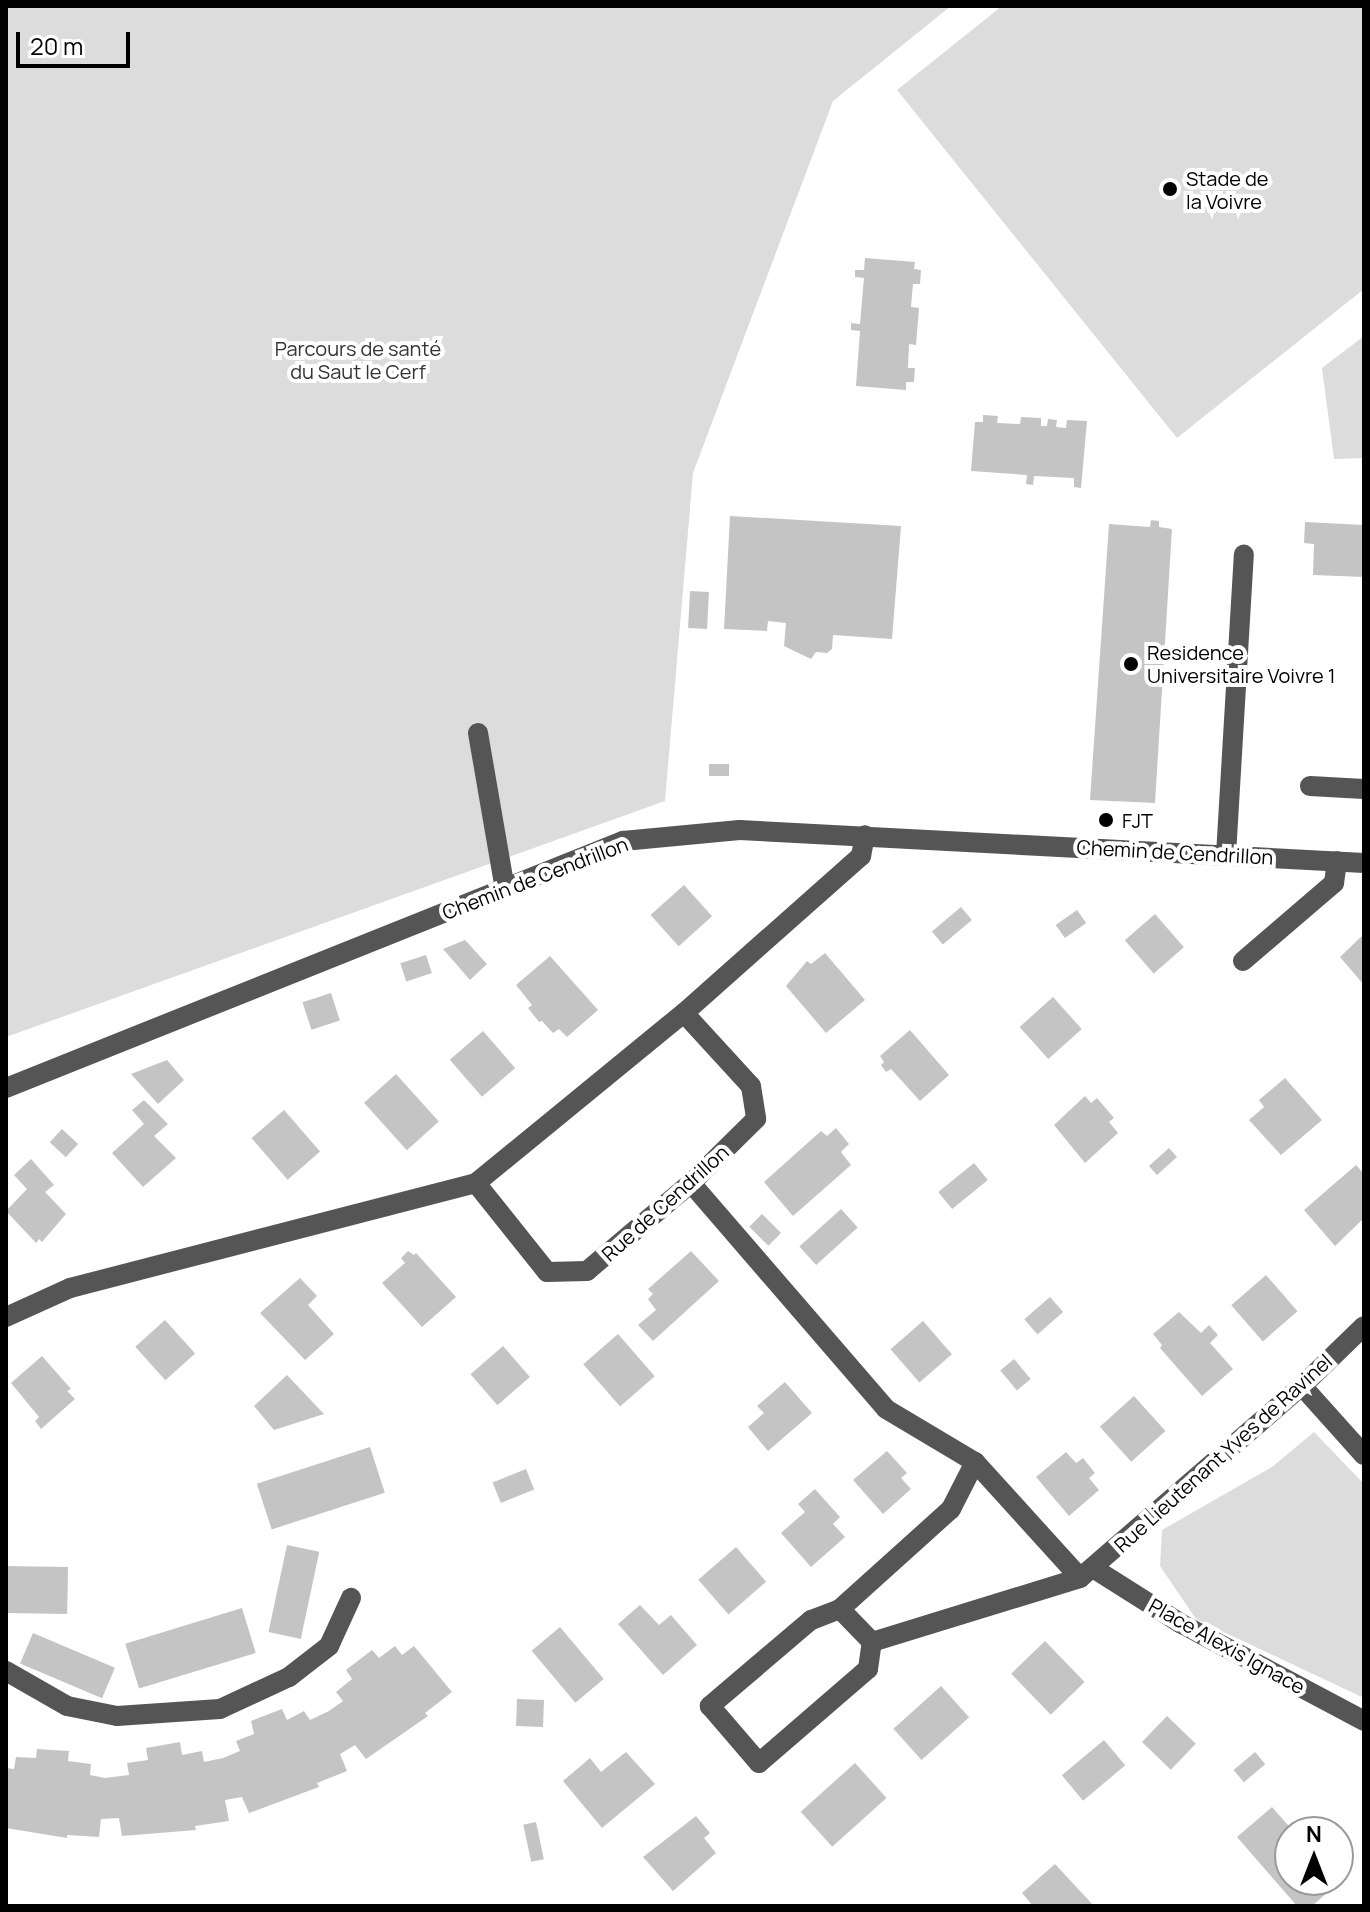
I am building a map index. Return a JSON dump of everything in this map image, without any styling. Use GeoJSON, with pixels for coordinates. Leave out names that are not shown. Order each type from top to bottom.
{"type":"FeatureCollection","features":[{"type":"Feature","properties":{"kind":"street"},"geometry":{"type":"LineString","coordinates":[[1226,855],[1244,555]]}},
{"type":"Feature","properties":{"kind":"street"},"geometry":{"type":"LineString","coordinates":[[478,733],[505,889]]}},
{"type":"Feature","properties":{"kind":"street"},"geometry":{"type":"LineString","coordinates":[[1310,786],[1364,789]]}},
{"type":"Feature","properties":{"kind":"street","name":"Chemin de Cendrillon"},"geometry":{"type":"LineString","coordinates":[[6,1088],[623,841],[739,830],[1364,863]]}},
{"type":"Feature","properties":{"kind":"street"},"geometry":{"type":"LineString","coordinates":[[6,1317],[70,1288],[476,1183],[684,1013],[861,856],[865,835]]}},
{"type":"Feature","properties":{"kind":"street"},"geometry":{"type":"LineString","coordinates":[[1243,961],[1334,883],[1337,861]]}},
{"type":"Feature","properties":{"kind":"street","name":"Rue de Cendrillon"},"geometry":{"type":"LineString","coordinates":[[476,1183],[547,1272],[587,1271],[691,1183],[756,1119],[751,1086],[684,1013]]}},
{"type":"Feature","properties":{"kind":"street"},"geometry":{"type":"LineString","coordinates":[[691,1183],[886,1409],[975,1462],[1086,1573]]}},
{"type":"Feature","properties":{"kind":"street","name":"Rue Lieutenant Yves de Ravinel"},"geometry":{"type":"LineString","coordinates":[[872,1642],[1086,1573],[1302,1386],[1364,1326]]}},
{"type":"Feature","properties":{"kind":"street"},"geometry":{"type":"LineString","coordinates":[[1302,1386],[1364,1455]]}},
{"type":"Feature","properties":{"kind":"street"},"geometry":{"type":"LineString","coordinates":[[840,1609],[872,1642],[868,1669],[759,1763],[710,1706],[811,1620],[840,1609],[951,1509],[975,1462]]}},
{"type":"Feature","properties":{"kind":"street","name":"Place Alexis Ignace"},"geometry":{"type":"LineString","coordinates":[[1086,1573],[1364,1721]]}},
{"type":"Feature","properties":{"kind":"street"},"geometry":{"type":"LineString","coordinates":[[6,1671],[67,1706],[117,1716],[220,1709],[289,1677],[329,1646],[351,1598]]}},
{"type":"Feature","properties":{"kind":"green space","name":"Parcours de santé du Saut le Cerf"},"geometry":{"type":"Polygon","coordinates":[[[6,6],[951,6],[833,101],[693,473],[665,801],[6,1037],[6,6]]]}},
{"type":"Feature","properties":{"kind":"green space","name":"Stade de la Voivre"},"geometry":{"type":"Polygon","coordinates":[[[1002,6],[1364,6],[1364,289],[1177,438],[897,90],[1002,6]]]}},
{"type":"Feature","properties":{"kind":"green space"},"geometry":{"type":"Polygon","coordinates":[[[1364,336],[1364,458],[1334,459],[1322,368],[1364,336]]]}},
{"type":"Feature","properties":{"kind":"green space"},"geometry":{"type":"Polygon","coordinates":[[[1314,1432],[1364,1484],[1364,1698],[1196,1619],[1160,1566],[1162,1530],[1272,1467],[1314,1432]]]}},
{"type":"Feature","properties":{"kind":"building"},"geometry":{"type":"Polygon","coordinates":[[[865,258],[915,262],[914,269],[921,270],[920,284],[913,284],[911,307],[919,308],[916,345],[909,344],[908,368],[915,368],[914,382],[906,382],[906,390],[856,386],[860,331],[851,330],[851,323],[860,324],[864,278],[855,277],[855,270],[864,270],[865,258]]]}},
{"type":"Feature","properties":{"kind":"building"},"geometry":{"type":"Polygon","coordinates":[[[983,415],[998,416],[997,423],[1020,424],[1021,417],[1041,418],[1041,426],[1047,426],[1048,419],[1057,420],[1056,427],[1066,428],[1067,420],[1087,421],[1081,488],[1074,487],[1074,478],[1034,476],[1033,485],[1026,484],[1027,475],[971,471],[975,422],[983,422],[983,415]]]}},
{"type":"Feature","properties":{"kind":"building"},"geometry":{"type":"Polygon","coordinates":[[[730,516],[901,526],[892,639],[833,635],[832,649],[827,653],[816,652],[811,659],[784,646],[786,623],[768,621],[767,631],[724,629],[730,516]]]}},
{"type":"Feature","properties":{"kind":"building","name":"Residence Universitaire Voivre 1"},"geometry":{"type":"Polygon","coordinates":[[[1151,520],[1159,521],[1159,527],[1172,529],[1155,803],[1090,800],[1109,524],[1150,527],[1151,520]]]}},
{"type":"Feature","properties":{"kind":"building"},"geometry":{"type":"Polygon","coordinates":[[[1305,522],[1364,525],[1364,577],[1313,575],[1314,544],[1304,543],[1305,522]]]}},
{"type":"Feature","properties":{"kind":"building"},"geometry":{"type":"Polygon","coordinates":[[[690,591],[709,592],[707,629],[688,628],[690,591]]]}},
{"type":"Feature","properties":{"kind":"building"},"geometry":{"type":"Polygon","coordinates":[[[709,764],[729,764],[729,776],[709,776],[709,764]]]}},
{"type":"Feature","properties":{"kind":"building"},"geometry":{"type":"Polygon","coordinates":[[[684,885],[712,916],[679,946],[651,915],[684,885]]]}},
{"type":"Feature","properties":{"kind":"building"},"geometry":{"type":"Polygon","coordinates":[[[961,907],[972,920],[943,944],[932,931],[961,907]]]}},
{"type":"Feature","properties":{"kind":"building"},"geometry":{"type":"Polygon","coordinates":[[[1077,910],[1086,923],[1065,938],[1056,925],[1077,910]]]}},
{"type":"Feature","properties":{"kind":"building"},"geometry":{"type":"Polygon","coordinates":[[[1155,914],[1184,947],[1154,973],[1125,940],[1155,914]]]}},
{"type":"Feature","properties":{"kind":"building"},"geometry":{"type":"Polygon","coordinates":[[[1364,934],[1364,985],[1340,957],[1364,934]]]}},
{"type":"Feature","properties":{"kind":"building"},"geometry":{"type":"Polygon","coordinates":[[[465,940],[487,964],[470,980],[443,949],[465,940]]]}},
{"type":"Feature","properties":{"kind":"building"},"geometry":{"type":"Polygon","coordinates":[[[825,953],[865,1000],[826,1033],[786,986],[807,961],[811,964],[825,953]]]}},
{"type":"Feature","properties":{"kind":"building"},"geometry":{"type":"Polygon","coordinates":[[[426,955],[432,973],[406,981],[400,963],[426,955]]]}},
{"type":"Feature","properties":{"kind":"building"},"geometry":{"type":"Polygon","coordinates":[[[550,956],[598,1010],[567,1037],[559,1029],[553,1033],[542,1021],[539,1022],[528,1008],[532,1005],[516,985],[550,956]]]}},
{"type":"Feature","properties":{"kind":"building"},"geometry":{"type":"Polygon","coordinates":[[[331,993],[340,1021],[311,1030],[302,1002],[331,993]]]}},
{"type":"Feature","properties":{"kind":"building"},"geometry":{"type":"Polygon","coordinates":[[[1053,997],[1082,1029],[1048,1059],[1020,1027],[1053,997]]]}},
{"type":"Feature","properties":{"kind":"building"},"geometry":{"type":"Polygon","coordinates":[[[910,1030],[949,1075],[920,1101],[891,1069],[886,1072],[881,1065],[884,1062],[880,1056],[910,1030]]]}},
{"type":"Feature","properties":{"kind":"building"},"geometry":{"type":"Polygon","coordinates":[[[483,1031],[515,1068],[482,1097],[450,1060],[483,1031]]]}},
{"type":"Feature","properties":{"kind":"building"},"geometry":{"type":"Polygon","coordinates":[[[167,1060],[184,1080],[158,1104],[131,1074],[167,1060]]]}},
{"type":"Feature","properties":{"kind":"building"},"geometry":{"type":"Polygon","coordinates":[[[396,1074],[439,1122],[407,1150],[364,1103],[396,1074]]]}},
{"type":"Feature","properties":{"kind":"building"},"geometry":{"type":"Polygon","coordinates":[[[1285,1078],[1322,1120],[1281,1155],[1249,1120],[1264,1107],[1259,1100],[1285,1078]]]}},
{"type":"Feature","properties":{"kind":"building"},"geometry":{"type":"Polygon","coordinates":[[[1085,1096],[1091,1103],[1097,1098],[1114,1118],[1109,1122],[1118,1133],[1085,1163],[1054,1125],[1085,1096]]]}},
{"type":"Feature","properties":{"kind":"building"},"geometry":{"type":"Polygon","coordinates":[[[144,1100],[168,1124],[154,1136],[176,1158],[143,1187],[112,1153],[144,1124],[132,1110],[144,1100]]]}},
{"type":"Feature","properties":{"kind":"building"},"geometry":{"type":"Polygon","coordinates":[[[284,1110],[320,1152],[288,1180],[252,1138],[284,1110]]]}},
{"type":"Feature","properties":{"kind":"building"},"geometry":{"type":"Polygon","coordinates":[[[836,1128],[849,1144],[841,1152],[851,1165],[793,1216],[764,1182],[821,1131],[827,1136],[836,1128]]]}},
{"type":"Feature","properties":{"kind":"building"},"geometry":{"type":"Polygon","coordinates":[[[62,1129],[78,1144],[66,1157],[50,1142],[62,1129]]]}},
{"type":"Feature","properties":{"kind":"building"},"geometry":{"type":"Polygon","coordinates":[[[1169,1148],[1177,1157],[1157,1175],[1149,1166],[1169,1148]]]}},
{"type":"Feature","properties":{"kind":"building"},"geometry":{"type":"Polygon","coordinates":[[[31,1159],[54,1185],[45,1192],[66,1214],[42,1242],[39,1239],[36,1243],[6,1211],[27,1189],[14,1175],[31,1159]]]}},
{"type":"Feature","properties":{"kind":"building"},"geometry":{"type":"Polygon","coordinates":[[[974,1163],[988,1180],[952,1209],[938,1192],[974,1163]]]}},
{"type":"Feature","properties":{"kind":"building"},"geometry":{"type":"Polygon","coordinates":[[[1356,1165],[1364,1174],[1364,1218],[1335,1246],[1304,1210],[1356,1165]]]}},
{"type":"Feature","properties":{"kind":"building"},"geometry":{"type":"Polygon","coordinates":[[[841,1209],[858,1228],[816,1265],[799,1246],[841,1209]]]}},
{"type":"Feature","properties":{"kind":"building"},"geometry":{"type":"Polygon","coordinates":[[[762,1214],[781,1233],[768,1246],[749,1227],[762,1214]]]}},
{"type":"Feature","properties":{"kind":"building"},"geometry":{"type":"Polygon","coordinates":[[[408,1251],[414,1255],[416,1253],[456,1297],[422,1327],[382,1283],[405,1263],[401,1258],[408,1251]]]}},
{"type":"Feature","properties":{"kind":"building"},"geometry":{"type":"Polygon","coordinates":[[[691,1251],[719,1281],[653,1341],[638,1325],[656,1310],[648,1299],[653,1294],[648,1289],[691,1251]]]}},
{"type":"Feature","properties":{"kind":"building"},"geometry":{"type":"Polygon","coordinates":[[[1266,1275],[1297,1311],[1263,1341],[1231,1305],[1266,1275]]]}},
{"type":"Feature","properties":{"kind":"building"},"geometry":{"type":"Polygon","coordinates":[[[300,1278],[317,1296],[308,1305],[334,1334],[305,1360],[260,1313],[300,1278]]]}},
{"type":"Feature","properties":{"kind":"building"},"geometry":{"type":"Polygon","coordinates":[[[1050,1297],[1063,1312],[1037,1334],[1024,1319],[1050,1297]]]}},
{"type":"Feature","properties":{"kind":"building"},"geometry":{"type":"Polygon","coordinates":[[[1179,1312],[1201,1333],[1209,1325],[1218,1335],[1210,1343],[1233,1369],[1202,1396],[1160,1348],[1162,1345],[1153,1334],[1179,1312]]]}},
{"type":"Feature","properties":{"kind":"building"},"geometry":{"type":"Polygon","coordinates":[[[165,1320],[195,1353],[165,1380],[135,1347],[165,1320]]]}},
{"type":"Feature","properties":{"kind":"building"},"geometry":{"type":"Polygon","coordinates":[[[923,1321],[952,1354],[919,1382],[891,1349],[923,1321]]]}},
{"type":"Feature","properties":{"kind":"building"},"geometry":{"type":"Polygon","coordinates":[[[618,1334],[655,1376],[620,1406],[583,1364],[618,1334]]]}},
{"type":"Feature","properties":{"kind":"building"},"geometry":{"type":"Polygon","coordinates":[[[503,1346],[530,1377],[497,1405],[471,1374],[503,1346]]]}},
{"type":"Feature","properties":{"kind":"building"},"geometry":{"type":"Polygon","coordinates":[[[42,1356],[71,1389],[67,1391],[75,1399],[41,1429],[35,1421],[39,1417],[11,1383],[42,1356]]]}},
{"type":"Feature","properties":{"kind":"building"},"geometry":{"type":"Polygon","coordinates":[[[1014,1359],[1031,1379],[1017,1390],[1000,1371],[1014,1359]]]}},
{"type":"Feature","properties":{"kind":"building"},"geometry":{"type":"Polygon","coordinates":[[[287,1375],[324,1414],[274,1430],[254,1406],[287,1375]]]}},
{"type":"Feature","properties":{"kind":"building"},"geometry":{"type":"Polygon","coordinates":[[[785,1382],[812,1413],[768,1451],[748,1427],[764,1413],[757,1406],[785,1382]]]}},
{"type":"Feature","properties":{"kind":"building"},"geometry":{"type":"Polygon","coordinates":[[[1134,1396],[1165,1431],[1131,1462],[1100,1427],[1134,1396]]]}},
{"type":"Feature","properties":{"kind":"building"},"geometry":{"type":"Polygon","coordinates":[[[370,1447],[385,1493],[272,1529],[257,1484],[370,1447]]]}},
{"type":"Feature","properties":{"kind":"building"},"geometry":{"type":"Polygon","coordinates":[[[887,1451],[907,1473],[901,1478],[911,1489],[883,1514],[853,1480],[887,1451]]]}},
{"type":"Feature","properties":{"kind":"building"},"geometry":{"type":"Polygon","coordinates":[[[1066,1452],[1076,1463],[1083,1458],[1095,1473],[1089,1478],[1099,1490],[1069,1516],[1036,1477],[1066,1452]]]}},
{"type":"Feature","properties":{"kind":"building"},"geometry":{"type":"Polygon","coordinates":[[[526,1469],[534,1489],[501,1503],[493,1482],[526,1469]]]}},
{"type":"Feature","properties":{"kind":"building"},"geometry":{"type":"Polygon","coordinates":[[[815,1489],[840,1517],[833,1524],[845,1537],[811,1567],[781,1533],[805,1512],[798,1504],[815,1489]]]}},
{"type":"Feature","properties":{"kind":"building"},"geometry":{"type":"Polygon","coordinates":[[[287,1545],[319,1552],[301,1639],[268,1632],[287,1545]]]}},
{"type":"Feature","properties":{"kind":"building"},"geometry":{"type":"Polygon","coordinates":[[[736,1547],[766,1582],[728,1615],[698,1580],[736,1547]]]}},
{"type":"Feature","properties":{"kind":"building"},"geometry":{"type":"Polygon","coordinates":[[[6,1566],[68,1567],[67,1614],[6,1613],[6,1566]]]}},
{"type":"Feature","properties":{"kind":"building"},"geometry":{"type":"Polygon","coordinates":[[[640,1605],[659,1625],[671,1615],[697,1645],[663,1675],[618,1624],[640,1605]]]}},
{"type":"Feature","properties":{"kind":"building"},"geometry":{"type":"Polygon","coordinates":[[[242,1608],[256,1653],[139,1689],[125,1644],[242,1608]]]}},
{"type":"Feature","properties":{"kind":"building"},"geometry":{"type":"Polygon","coordinates":[[[560,1627],[604,1679],[575,1703],[532,1651],[560,1627]]]}},
{"type":"Feature","properties":{"kind":"building"},"geometry":{"type":"Polygon","coordinates":[[[33,1633],[115,1668],[102,1698],[20,1663],[33,1633]]]}},
{"type":"Feature","properties":{"kind":"building"},"geometry":{"type":"Polygon","coordinates":[[[1045,1641],[1085,1682],[1051,1715],[1011,1674],[1045,1641]]]}},
{"type":"Feature","properties":{"kind":"building"},"geometry":{"type":"Polygon","coordinates":[[[395,1646],[402,1655],[414,1646],[452,1692],[425,1713],[428,1716],[366,1759],[355,1745],[340,1754],[347,1771],[317,1783],[319,1787],[249,1813],[242,1797],[225,1800],[229,1821],[195,1826],[196,1830],[122,1836],[119,1818],[101,1819],[99,1837],[67,1835],[67,1838],[6,1828],[6,1768],[14,1769],[16,1757],[36,1758],[37,1749],[69,1751],[68,1761],[91,1764],[90,1775],[105,1778],[129,1775],[127,1763],[148,1760],[146,1748],[180,1742],[182,1755],[202,1751],[204,1762],[223,1758],[240,1751],[236,1741],[254,1734],[251,1721],[282,1709],[287,1720],[304,1711],[310,1720],[329,1711],[343,1701],[336,1692],[352,1679],[346,1670],[372,1650],[379,1658],[395,1646]]]}},
{"type":"Feature","properties":{"kind":"building"},"geometry":{"type":"Polygon","coordinates":[[[941,1686],[969,1717],[922,1760],[893,1729],[941,1686]]]}},
{"type":"Feature","properties":{"kind":"building"},"geometry":{"type":"Polygon","coordinates":[[[517,1699],[544,1700],[543,1727],[516,1726],[517,1699]]]}},
{"type":"Feature","properties":{"kind":"building"},"geometry":{"type":"Polygon","coordinates":[[[1167,1716],[1196,1744],[1171,1770],[1142,1742],[1167,1716]]]}},
{"type":"Feature","properties":{"kind":"building"},"geometry":{"type":"Polygon","coordinates":[[[1104,1740],[1125,1765],[1083,1801],[1062,1775],[1104,1740]]]}},
{"type":"Feature","properties":{"kind":"building"},"geometry":{"type":"Polygon","coordinates":[[[626,1752],[655,1784],[602,1828],[563,1781],[590,1758],[601,1772],[626,1752]]]}},
{"type":"Feature","properties":{"kind":"building"},"geometry":{"type":"Polygon","coordinates":[[[1255,1752],[1265,1764],[1244,1782],[1234,1770],[1255,1752]]]}},
{"type":"Feature","properties":{"kind":"building"},"geometry":{"type":"Polygon","coordinates":[[[855,1763],[886,1798],[832,1847],[801,1812],[855,1763]]]}},
{"type":"Feature","properties":{"kind":"building"},"geometry":{"type":"Polygon","coordinates":[[[1272,1807],[1280,1816],[1274,1816],[1274,1880],[1237,1837],[1272,1807]]]}},
{"type":"Feature","properties":{"kind":"building"},"geometry":{"type":"Polygon","coordinates":[[[696,1816],[710,1833],[704,1838],[716,1853],[673,1891],[643,1857],[696,1816]]]}},
{"type":"Feature","properties":{"kind":"building"},"geometry":{"type":"Polygon","coordinates":[[[536,1822],[544,1859],[531,1862],[523,1825],[536,1822]]]}},
{"type":"Feature","properties":{"kind":"building"},"geometry":{"type":"Polygon","coordinates":[[[1055,1864],[1094,1906],[1033,1906],[1022,1893],[1055,1864]]]}},
{"type":"Feature","properties":{"kind":"building"},"geometry":{"type":"Polygon","coordinates":[[[1288,1896],[1323,1896],[1312,1906],[1297,1906],[1288,1896]]]}},
{"type":"Feature","properties":{"kind":"place","name":"Stade de la Voivre"},"geometry":{"type":"Point","coordinates":[1170,189]}},
{"type":"Feature","properties":{"kind":"place","name":"Residence Universitaire Voivre 1"},"geometry":{"type":"Point","coordinates":[1131,664]}},
{"type":"Feature","properties":{"kind":"place","name":"FJT"},"geometry":{"type":"Point","coordinates":[1106,820]}}]}
